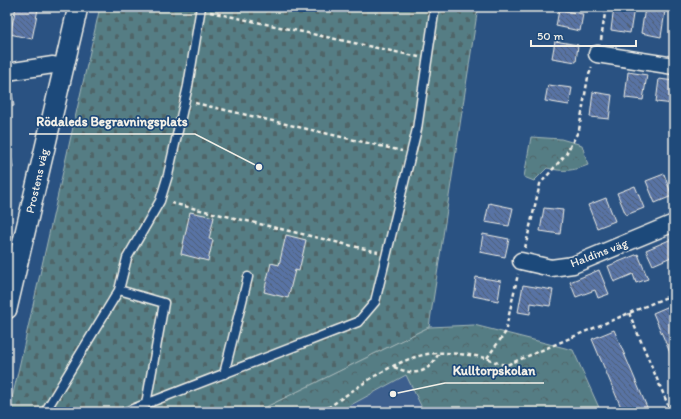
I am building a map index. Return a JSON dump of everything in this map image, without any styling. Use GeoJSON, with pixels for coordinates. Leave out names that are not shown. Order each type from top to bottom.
{"type":"FeatureCollection","features":[{"type":"Feature","properties":{"kind":"street","name":"Prostens väg"},"geometry":{"type":"LineString","coordinates":[[7,309],[78,7]]}},
{"type":"Feature","properties":{"kind":"street"},"geometry":{"type":"LineString","coordinates":[[597,54],[674,66]]}},
{"type":"Feature","properties":{"kind":"street"},"geometry":{"type":"LineString","coordinates":[[7,72],[53,65],[64,67]]}},
{"type":"Feature","properties":{"kind":"street","name":"Haldins väg"},"geometry":{"type":"LineString","coordinates":[[521,261],[552,268],[572,265],[674,222]]}},
{"type":"Feature","properties":{"kind":"lane"},"geometry":{"type":"LineString","coordinates":[[125,412],[358,322],[375,302],[417,129],[435,7]]}},
{"type":"Feature","properties":{"kind":"lane"},"geometry":{"type":"LineString","coordinates":[[45,412],[119,290],[127,258],[160,201],[184,101],[200,8]]}},
{"type":"Feature","properties":{"kind":"lane"},"geometry":{"type":"LineString","coordinates":[[224,374],[248,277]]}},
{"type":"Feature","properties":{"kind":"lane"},"geometry":{"type":"LineString","coordinates":[[119,290],[164,303],[146,404]]}},
{"type":"Feature","properties":{"kind":"path"},"geometry":{"type":"LineString","coordinates":[[486,358],[505,333],[540,184],[566,154],[579,130],[588,77],[597,54],[606,7]]}},
{"type":"Feature","properties":{"kind":"path"},"geometry":{"type":"LineString","coordinates":[[200,8],[427,59]]}},
{"type":"Feature","properties":{"kind":"path"},"geometry":{"type":"LineString","coordinates":[[184,101],[411,153]]}},
{"type":"Feature","properties":{"kind":"path"},"geometry":{"type":"LineString","coordinates":[[160,201],[387,254]]}},
{"type":"Feature","properties":{"kind":"path"},"geometry":{"type":"LineString","coordinates":[[322,412],[393,366],[415,356],[439,353],[486,358],[495,363],[508,364],[674,294]]}},
{"type":"Feature","properties":{"kind":"path"},"geometry":{"type":"LineString","coordinates":[[629,313],[671,412]]}},
{"type":"Feature","properties":{"kind":"path"},"geometry":{"type":"LineString","coordinates":[[393,366],[408,373],[424,371],[433,364],[439,353]]}},
{"type":"Feature","properties":{"kind":"shaded area"},"geometry":{"type":"Polygon","coordinates":[[[406,375],[423,412],[338,412],[406,375]]]}},
{"type":"Feature","properties":{"kind":"green space"},"geometry":{"type":"Polygon","coordinates":[[[100,7],[478,7],[429,327],[256,412],[9,412],[100,7]]]}},
{"type":"Feature","properties":{"kind":"green space"},"geometry":{"type":"Polygon","coordinates":[[[531,137],[561,139],[582,145],[588,165],[578,169],[568,170],[547,168],[534,181],[524,177],[531,137]]]}},
{"type":"Feature","properties":{"kind":"green space"},"geometry":{"type":"Polygon","coordinates":[[[474,325],[573,350],[601,412],[424,412],[406,375],[338,412],[256,412],[429,327],[474,325]]]}},
{"type":"Feature","properties":{"kind":"building"},"geometry":{"type":"Polygon","coordinates":[[[16,7],[38,9],[32,39],[10,34],[16,7]]]}},
{"type":"Feature","properties":{"kind":"building"},"geometry":{"type":"Polygon","coordinates":[[[614,7],[634,8],[630,33],[611,30],[614,7]]]}},
{"type":"Feature","properties":{"kind":"building"},"geometry":{"type":"Polygon","coordinates":[[[645,8],[665,11],[661,37],[641,33],[645,8]]]}},
{"type":"Feature","properties":{"kind":"building"},"geometry":{"type":"Polygon","coordinates":[[[559,10],[583,14],[580,31],[556,26],[559,10]]]}},
{"type":"Feature","properties":{"kind":"building"},"geometry":{"type":"Polygon","coordinates":[[[555,41],[578,45],[576,62],[552,58],[555,41]]]}},
{"type":"Feature","properties":{"kind":"building"},"geometry":{"type":"Polygon","coordinates":[[[628,72],[647,75],[643,100],[625,98],[628,72]]]}},
{"type":"Feature","properties":{"kind":"building"},"geometry":{"type":"Polygon","coordinates":[[[659,79],[674,81],[674,104],[656,102],[659,79]]]}},
{"type":"Feature","properties":{"kind":"building"},"geometry":{"type":"Polygon","coordinates":[[[548,85],[572,88],[569,105],[545,101],[548,85]]]}},
{"type":"Feature","properties":{"kind":"building"},"geometry":{"type":"Polygon","coordinates":[[[593,92],[612,95],[609,119],[590,117],[593,92]]]}},
{"type":"Feature","properties":{"kind":"building"},"geometry":{"type":"Polygon","coordinates":[[[12,93],[14,106],[7,107],[7,94],[12,93]]]}},
{"type":"Feature","properties":{"kind":"building"},"geometry":{"type":"Polygon","coordinates":[[[7,148],[10,148],[13,168],[7,169],[7,148]]]}},
{"type":"Feature","properties":{"kind":"building"},"geometry":{"type":"Polygon","coordinates":[[[664,174],[672,196],[655,203],[646,181],[664,174]]]}},
{"type":"Feature","properties":{"kind":"building"},"geometry":{"type":"Polygon","coordinates":[[[635,186],[644,208],[626,215],[617,193],[635,186]]]}},
{"type":"Feature","properties":{"kind":"building"},"geometry":{"type":"Polygon","coordinates":[[[606,198],[615,221],[597,228],[588,205],[606,198]]]}},
{"type":"Feature","properties":{"kind":"building"},"geometry":{"type":"Polygon","coordinates":[[[489,203],[513,208],[509,226],[485,222],[489,203]]]}},
{"type":"Feature","properties":{"kind":"building"},"geometry":{"type":"Polygon","coordinates":[[[544,208],[563,210],[560,234],[540,231],[544,208]]]}},
{"type":"Feature","properties":{"kind":"building"},"geometry":{"type":"Polygon","coordinates":[[[190,212],[214,217],[209,239],[213,240],[208,261],[181,254],[190,212]]]}},
{"type":"Feature","properties":{"kind":"building"},"geometry":{"type":"Polygon","coordinates":[[[483,234],[509,239],[505,257],[480,252],[483,234]]]}},
{"type":"Feature","properties":{"kind":"building"},"geometry":{"type":"Polygon","coordinates":[[[286,235],[306,240],[299,271],[295,270],[288,298],[264,292],[271,263],[279,265],[286,235]]]}},
{"type":"Feature","properties":{"kind":"building"},"geometry":{"type":"Polygon","coordinates":[[[674,238],[674,264],[671,257],[653,265],[646,250],[674,238]]]}},
{"type":"Feature","properties":{"kind":"building"},"geometry":{"type":"Polygon","coordinates":[[[638,254],[648,279],[636,283],[633,274],[614,282],[608,266],[638,254]]]}},
{"type":"Feature","properties":{"kind":"building"},"geometry":{"type":"Polygon","coordinates":[[[599,270],[609,294],[598,298],[595,290],[576,297],[570,282],[599,270]]]}},
{"type":"Feature","properties":{"kind":"building"},"geometry":{"type":"Polygon","coordinates":[[[476,277],[501,281],[498,301],[473,296],[476,277]]]}},
{"type":"Feature","properties":{"kind":"building"},"geometry":{"type":"Polygon","coordinates":[[[523,285],[553,290],[550,306],[531,303],[530,314],[518,312],[523,285]]]}},
{"type":"Feature","properties":{"kind":"building"},"geometry":{"type":"Polygon","coordinates":[[[674,304],[674,362],[653,313],[674,304]]]}},
{"type":"Feature","properties":{"kind":"building"},"geometry":{"type":"Polygon","coordinates":[[[614,330],[649,412],[623,412],[592,339],[614,330]]]}},
{"type":"Feature","properties":{"kind":"place","name":"Rödaleds Begravningsplats"},"geometry":{"type":"Point","coordinates":[259,167]}},
{"type":"Feature","properties":{"kind":"place","name":"Kulltorpskolan"},"geometry":{"type":"Point","coordinates":[393,394]}}]}
